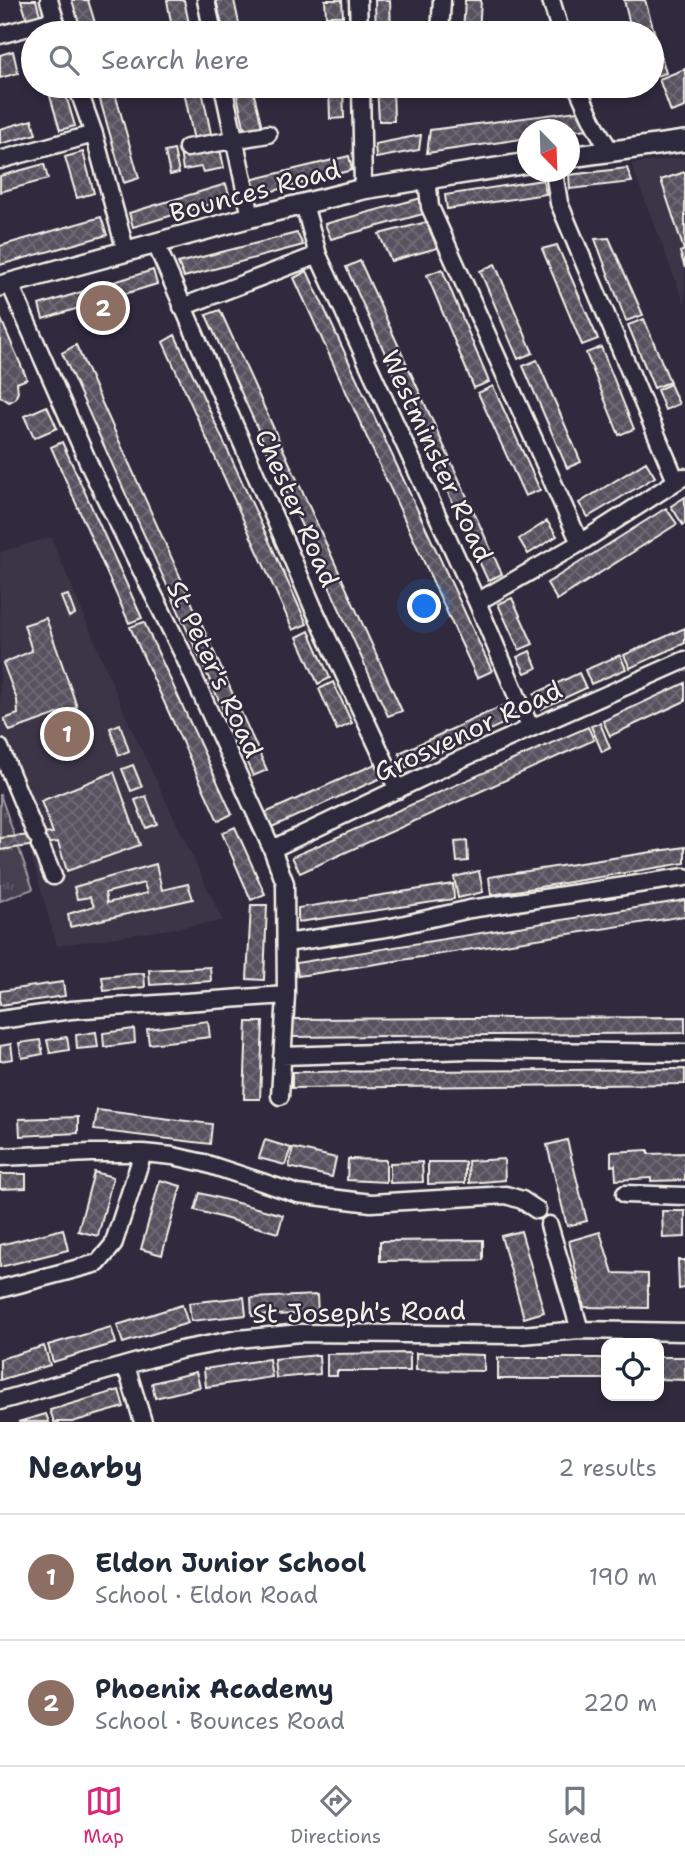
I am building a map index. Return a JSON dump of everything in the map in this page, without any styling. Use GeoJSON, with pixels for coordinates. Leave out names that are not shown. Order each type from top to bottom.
{"type":"FeatureCollection","features":[{"type":"Feature","properties":{"kind":"street"},"geometry":{"type":"LineString","coordinates":[[49,0],[54,21]]}},
{"type":"Feature","properties":{"kind":"street"},"geometry":{"type":"LineString","coordinates":[[206,0],[210,21]]}},
{"type":"Feature","properties":{"kind":"street"},"geometry":{"type":"LineString","coordinates":[[358,0],[359,21]]}},
{"type":"Feature","properties":{"kind":"street"},"geometry":{"type":"LineString","coordinates":[[441,21],[442,0]]}},
{"type":"Feature","properties":{"kind":"street"},"geometry":{"type":"LineString","coordinates":[[551,0],[557,21]]}},
{"type":"Feature","properties":{"kind":"street"},"geometry":{"type":"LineString","coordinates":[[0,35],[21,32]]}},
{"type":"Feature","properties":{"kind":"street"},"geometry":{"type":"LineString","coordinates":[[81,98],[94,134],[126,252]]}},
{"type":"Feature","properties":{"kind":"street"},"geometry":{"type":"LineString","coordinates":[[225,98],[251,217]]}},
{"type":"Feature","properties":{"kind":"street"},"geometry":{"type":"LineString","coordinates":[[360,98],[363,189]]}},
{"type":"Feature","properties":{"kind":"street"},"geometry":{"type":"LineString","coordinates":[[582,98],[602,139],[611,151]]}},
{"type":"Feature","properties":{"kind":"street"},"geometry":{"type":"LineString","coordinates":[[0,160],[94,134]]}},
{"type":"Feature","properties":{"kind":"street"},"geometry":{"type":"LineString","coordinates":[[187,148],[268,134]]}},
{"type":"Feature","properties":{"kind":"street"},"geometry":{"type":"LineString","coordinates":[[580,155],[685,141]]}},
{"type":"Feature","properties":{"kind":"street","name":"Bounces Road"},"geometry":{"type":"LineString","coordinates":[[5,285],[363,189],[517,164]]}},
{"type":"Feature","properties":{"kind":"street"},"geometry":{"type":"LineString","coordinates":[[427,178],[430,207],[580,543]]}},
{"type":"Feature","properties":{"kind":"street"},"geometry":{"type":"LineString","coordinates":[[477,602],[580,543],[681,479],[559,203],[556,182]]}},
{"type":"Feature","properties":{"kind":"street","name":"Westminster Road"},"geometry":{"type":"LineString","coordinates":[[304,204],[318,255],[477,602],[530,727]]}},
{"type":"Feature","properties":{"kind":"street","name":"Chester Road"},"geometry":{"type":"LineString","coordinates":[[156,244],[313,607],[398,790]]}},
{"type":"Feature","properties":{"kind":"street"},"geometry":{"type":"LineString","coordinates":[[182,307],[318,255]]}},
{"type":"Feature","properties":{"kind":"street","name":"St Peter's Road"},"geometry":{"type":"LineString","coordinates":[[5,285],[93,473],[183,654],[285,883],[286,995],[280,1096]]}},
{"type":"Feature","properties":{"kind":"street","name":"Grosvenor Road"},"geometry":{"type":"LineString","coordinates":[[272,849],[530,727],[685,660]]}},
{"type":"Feature","properties":{"kind":"street"},"geometry":{"type":"LineString","coordinates":[[0,748],[53,876]]}},
{"type":"Feature","properties":{"kind":"street"},"geometry":{"type":"LineString","coordinates":[[286,943],[392,927],[470,909],[685,877]]}},
{"type":"Feature","properties":{"kind":"street"},"geometry":{"type":"LineString","coordinates":[[0,1020],[85,1009],[286,995]]}},
{"type":"Feature","properties":{"kind":"street"},"geometry":{"type":"LineString","coordinates":[[282,1056],[470,1050],[685,1052]]}},
{"type":"Feature","properties":{"kind":"street"},"geometry":{"type":"LineString","coordinates":[[0,1289],[98,1263],[113,1245],[143,1153]]}},
{"type":"Feature","properties":{"kind":"street"},"geometry":{"type":"LineString","coordinates":[[0,1157],[143,1153],[173,1156],[204,1164],[299,1194],[370,1203],[506,1195],[522,1200],[537,1210]]}},
{"type":"Feature","properties":{"kind":"street"},"geometry":{"type":"LineString","coordinates":[[625,1194],[685,1196]]}},
{"type":"Feature","properties":{"kind":"street"},"geometry":{"type":"LineString","coordinates":[[549,1225],[580,1331]]}},
{"type":"Feature","properties":{"kind":"street","name":"St Joseph's Road"},"geometry":{"type":"LineString","coordinates":[[0,1401],[180,1350],[226,1341],[300,1333],[521,1335],[580,1331],[685,1332]]}},
{"type":"Feature","properties":{"kind":"street"},"geometry":{"type":"LineString","coordinates":[[125,1366],[143,1422]]}},
{"type":"Feature","properties":{"kind":"shaded area"},"geometry":{"type":"Polygon","coordinates":[[[685,157],[685,305],[631,164],[685,157]]]}},
{"type":"Feature","properties":{"kind":"shaded area"},"geometry":{"type":"Polygon","coordinates":[[[102,283],[123,329],[102,336],[88,287],[102,283]]]}},
{"type":"Feature","properties":{"kind":"shaded area"},"geometry":{"type":"Polygon","coordinates":[[[51,537],[128,721],[223,921],[57,946],[0,747],[0,552],[51,537]]]}},
{"type":"Feature","properties":{"kind":"green space"},"geometry":{"type":"Polygon","coordinates":[[[0,794],[33,889],[0,901],[0,794]]]}},
{"type":"Feature","properties":{"kind":"building"},"geometry":{"type":"Polygon","coordinates":[[[21,0],[36,0],[40,15],[27,19],[21,0]]]}},
{"type":"Feature","properties":{"kind":"building"},"geometry":{"type":"Polygon","coordinates":[[[72,0],[88,0],[94,21],[78,21],[72,0]]]}},
{"type":"Feature","properties":{"kind":"building"},"geometry":{"type":"Polygon","coordinates":[[[167,0],[184,0],[188,21],[171,21],[167,0]]]}},
{"type":"Feature","properties":{"kind":"building"},"geometry":{"type":"Polygon","coordinates":[[[216,0],[234,0],[238,21],[221,21],[216,0]]]}},
{"type":"Feature","properties":{"kind":"building"},"geometry":{"type":"Polygon","coordinates":[[[325,0],[342,0],[343,16],[326,16],[325,0]]]}},
{"type":"Feature","properties":{"kind":"building"},"geometry":{"type":"Polygon","coordinates":[[[375,0],[390,0],[391,21],[376,21],[375,0]]]}},
{"type":"Feature","properties":{"kind":"building"},"geometry":{"type":"Polygon","coordinates":[[[465,0],[481,0],[480,21],[464,21],[465,0]]]}},
{"type":"Feature","properties":{"kind":"building"},"geometry":{"type":"Polygon","coordinates":[[[624,0],[645,0],[651,21],[629,21],[624,0]]]}},
{"type":"Feature","properties":{"kind":"building"},"geometry":{"type":"Polygon","coordinates":[[[13,51],[18,73],[0,78],[0,55],[13,51]]]}},
{"type":"Feature","properties":{"kind":"building"},"geometry":{"type":"Polygon","coordinates":[[[685,69],[685,107],[671,112],[664,93],[664,77],[685,69]]]}},
{"type":"Feature","properties":{"kind":"building"},"geometry":{"type":"Polygon","coordinates":[[[51,98],[67,98],[75,126],[60,130],[51,98]]]}},
{"type":"Feature","properties":{"kind":"building"},"geometry":{"type":"Polygon","coordinates":[[[99,98],[116,98],[139,178],[124,183],[99,98]]]}},
{"type":"Feature","properties":{"kind":"building"},"geometry":{"type":"Polygon","coordinates":[[[185,98],[204,98],[213,143],[195,146],[185,98]]]}},
{"type":"Feature","properties":{"kind":"building"},"geometry":{"type":"Polygon","coordinates":[[[238,98],[255,98],[263,131],[246,135],[238,98]]]}},
{"type":"Feature","properties":{"kind":"building"},"geometry":{"type":"Polygon","coordinates":[[[329,98],[343,98],[344,118],[330,119],[329,98]]]}},
{"type":"Feature","properties":{"kind":"building"},"geometry":{"type":"Polygon","coordinates":[[[378,98],[393,98],[394,121],[379,121],[378,98]]]}},
{"type":"Feature","properties":{"kind":"building"},"geometry":{"type":"Polygon","coordinates":[[[585,110],[588,129],[580,130],[580,119],[517,119],[517,140],[427,153],[430,130],[585,110]]]}},
{"type":"Feature","properties":{"kind":"building"},"geometry":{"type":"Polygon","coordinates":[[[32,120],[36,134],[0,144],[0,129],[32,120]]]}},
{"type":"Feature","properties":{"kind":"building"},"geometry":{"type":"Polygon","coordinates":[[[421,135],[419,150],[376,158],[375,144],[421,135]]]}},
{"type":"Feature","properties":{"kind":"building"},"geometry":{"type":"Polygon","coordinates":[[[207,147],[220,149],[224,168],[203,172],[201,167],[183,170],[180,152],[207,147]]]}},
{"type":"Feature","properties":{"kind":"building"},"geometry":{"type":"Polygon","coordinates":[[[174,150],[179,173],[170,175],[165,152],[174,150]]]}},
{"type":"Feature","properties":{"kind":"building"},"geometry":{"type":"Polygon","coordinates":[[[83,152],[94,193],[77,198],[65,157],[83,152]]]}},
{"type":"Feature","properties":{"kind":"building"},"geometry":{"type":"Polygon","coordinates":[[[349,156],[352,170],[254,196],[250,180],[349,156]]]}},
{"type":"Feature","properties":{"kind":"building"},"geometry":{"type":"Polygon","coordinates":[[[44,164],[48,179],[0,192],[0,176],[44,164]]]}},
{"type":"Feature","properties":{"kind":"building"},"geometry":{"type":"Polygon","coordinates":[[[627,168],[632,182],[570,189],[570,182],[580,182],[580,174],[627,168]]]}},
{"type":"Feature","properties":{"kind":"building"},"geometry":{"type":"Polygon","coordinates":[[[685,172],[685,268],[680,252],[684,250],[661,180],[685,172]]]}},
{"type":"Feature","properties":{"kind":"building"},"geometry":{"type":"Polygon","coordinates":[[[530,182],[543,182],[546,194],[447,209],[445,195],[530,182]]]}},
{"type":"Feature","properties":{"kind":"building"},"geometry":{"type":"Polygon","coordinates":[[[226,184],[230,198],[133,227],[129,213],[226,184]]]}},
{"type":"Feature","properties":{"kind":"building"},"geometry":{"type":"Polygon","coordinates":[[[421,198],[423,214],[331,239],[325,224],[421,198]]]}},
{"type":"Feature","properties":{"kind":"building"},"geometry":{"type":"Polygon","coordinates":[[[101,217],[107,235],[0,265],[0,246],[101,217]]]}},
{"type":"Feature","properties":{"kind":"building"},"geometry":{"type":"Polygon","coordinates":[[[427,222],[437,248],[391,261],[379,234],[427,222]]]}},
{"type":"Feature","properties":{"kind":"building"},"geometry":{"type":"Polygon","coordinates":[[[297,233],[303,245],[184,277],[178,263],[297,233]]]}},
{"type":"Feature","properties":{"kind":"building"},"geometry":{"type":"Polygon","coordinates":[[[609,238],[643,315],[626,321],[595,239],[609,238]]]}},
{"type":"Feature","properties":{"kind":"building"},"geometry":{"type":"Polygon","coordinates":[[[557,245],[598,339],[582,345],[542,249],[557,245]]]}},
{"type":"Feature","properties":{"kind":"building"},"geometry":{"type":"Polygon","coordinates":[[[360,261],[502,574],[488,581],[346,267],[360,261]]]}},
{"type":"Feature","properties":{"kind":"building"},"geometry":{"type":"Polygon","coordinates":[[[495,264],[533,353],[518,359],[480,271],[495,264]]]}},
{"type":"Feature","properties":{"kind":"building"},"geometry":{"type":"Polygon","coordinates":[[[442,269],[489,382],[474,388],[427,275],[442,269]]]}},
{"type":"Feature","properties":{"kind":"building"},"geometry":{"type":"Polygon","coordinates":[[[153,270],[157,284],[43,319],[39,305],[153,270]]]}},
{"type":"Feature","properties":{"kind":"building"},"geometry":{"type":"Polygon","coordinates":[[[307,271],[492,671],[477,678],[294,278],[307,271]]]}},
{"type":"Feature","properties":{"kind":"building"},"geometry":{"type":"Polygon","coordinates":[[[220,310],[402,711],[388,716],[206,315],[220,310]]]}},
{"type":"Feature","properties":{"kind":"building"},"geometry":{"type":"Polygon","coordinates":[[[0,317],[27,379],[17,383],[18,392],[15,399],[9,402],[0,396],[0,317]]]}},
{"type":"Feature","properties":{"kind":"building"},"geometry":{"type":"Polygon","coordinates":[[[644,319],[670,382],[654,388],[628,325],[644,319]]]}},
{"type":"Feature","properties":{"kind":"building"},"geometry":{"type":"Polygon","coordinates":[[[175,335],[307,624],[293,630],[163,342],[175,335]]]}},
{"type":"Feature","properties":{"kind":"building"},"geometry":{"type":"Polygon","coordinates":[[[76,345],[267,770],[253,776],[62,353],[76,345]]]}},
{"type":"Feature","properties":{"kind":"building"},"geometry":{"type":"Polygon","coordinates":[[[601,347],[634,429],[619,435],[586,353],[601,347]]]}},
{"type":"Feature","properties":{"kind":"building"},"geometry":{"type":"Polygon","coordinates":[[[537,360],[581,462],[567,468],[523,366],[537,360]]]}},
{"type":"Feature","properties":{"kind":"building"},"geometry":{"type":"Polygon","coordinates":[[[670,384],[679,404],[665,410],[657,390],[670,384]]]}},
{"type":"Feature","properties":{"kind":"building"},"geometry":{"type":"Polygon","coordinates":[[[493,386],[540,490],[525,496],[478,393],[493,386]]]}},
{"type":"Feature","properties":{"kind":"building"},"geometry":{"type":"Polygon","coordinates":[[[47,406],[57,428],[34,438],[24,416],[47,406]]]}},
{"type":"Feature","properties":{"kind":"building"},"geometry":{"type":"Polygon","coordinates":[[[62,442],[142,618],[129,623],[51,447],[62,442]]]}},
{"type":"Feature","properties":{"kind":"building"},"geometry":{"type":"Polygon","coordinates":[[[646,462],[655,477],[588,517],[579,503],[646,462]]]}},
{"type":"Feature","properties":{"kind":"building"},"geometry":{"type":"Polygon","coordinates":[[[685,497],[685,524],[683,525],[671,506],[685,497]]]}},
{"type":"Feature","properties":{"kind":"building"},"geometry":{"type":"Polygon","coordinates":[[[666,508],[677,524],[557,600],[547,583],[666,508]]]}},
{"type":"Feature","properties":{"kind":"building"},"geometry":{"type":"Polygon","coordinates":[[[547,521],[557,536],[528,554],[519,539],[547,521]]]}},
{"type":"Feature","properties":{"kind":"building"},"geometry":{"type":"Polygon","coordinates":[[[68,595],[75,614],[69,617],[61,597],[68,595]]]}},
{"type":"Feature","properties":{"kind":"building"},"geometry":{"type":"Polygon","coordinates":[[[512,598],[533,644],[519,650],[498,604],[512,598]]]}},
{"type":"Feature","properties":{"kind":"building"},"geometry":{"type":"Polygon","coordinates":[[[46,618],[77,707],[10,731],[4,719],[18,714],[17,700],[3,663],[32,651],[24,625],[46,618]]]}},
{"type":"Feature","properties":{"kind":"building"},"geometry":{"type":"Polygon","coordinates":[[[144,622],[232,814],[218,821],[130,627],[144,622]]]}},
{"type":"Feature","properties":{"kind":"building"},"geometry":{"type":"Polygon","coordinates":[[[685,628],[685,643],[630,668],[624,655],[685,628]]]}},
{"type":"Feature","properties":{"kind":"building"},"geometry":{"type":"Polygon","coordinates":[[[309,631],[330,678],[318,684],[297,637],[309,631]]]}},
{"type":"Feature","properties":{"kind":"building"},"geometry":{"type":"Polygon","coordinates":[[[530,651],[537,668],[525,673],[517,657],[530,651]]]}},
{"type":"Feature","properties":{"kind":"building"},"geometry":{"type":"Polygon","coordinates":[[[620,655],[626,669],[591,684],[585,670],[620,655]]]}},
{"type":"Feature","properties":{"kind":"building"},"geometry":{"type":"Polygon","coordinates":[[[579,673],[586,688],[541,709],[534,694],[579,673]]]}},
{"type":"Feature","properties":{"kind":"building"},"geometry":{"type":"Polygon","coordinates":[[[333,682],[352,723],[337,730],[319,689],[333,682]]]}},
{"type":"Feature","properties":{"kind":"building"},"geometry":{"type":"Polygon","coordinates":[[[685,683],[685,701],[610,736],[603,721],[685,683]]]}},
{"type":"Feature","properties":{"kind":"building"},"geometry":{"type":"Polygon","coordinates":[[[511,702],[518,717],[406,768],[399,753],[511,702]]]}},
{"type":"Feature","properties":{"kind":"building"},"geometry":{"type":"Polygon","coordinates":[[[600,723],[610,748],[602,752],[591,726],[600,723]]]}},
{"type":"Feature","properties":{"kind":"building"},"geometry":{"type":"Polygon","coordinates":[[[120,724],[129,751],[119,755],[110,728],[120,724]]]}},
{"type":"Feature","properties":{"kind":"building"},"geometry":{"type":"Polygon","coordinates":[[[588,727],[594,740],[300,873],[292,857],[588,727]]]}},
{"type":"Feature","properties":{"kind":"building"},"geometry":{"type":"Polygon","coordinates":[[[375,764],[381,778],[272,827],[265,813],[375,764]]]}},
{"type":"Feature","properties":{"kind":"building"},"geometry":{"type":"Polygon","coordinates":[[[133,765],[142,787],[131,791],[122,769],[133,765]]]}},
{"type":"Feature","properties":{"kind":"building"},"geometry":{"type":"Polygon","coordinates":[[[114,772],[140,845],[67,871],[58,842],[0,850],[0,838],[53,833],[41,801],[114,772]]]}},
{"type":"Feature","properties":{"kind":"building"},"geometry":{"type":"Polygon","coordinates":[[[146,796],[157,824],[146,828],[135,800],[146,796]]]}},
{"type":"Feature","properties":{"kind":"building"},"geometry":{"type":"Polygon","coordinates":[[[235,827],[265,894],[251,900],[222,833],[235,827]]]}},
{"type":"Feature","properties":{"kind":"building"},"geometry":{"type":"Polygon","coordinates":[[[467,841],[468,861],[457,862],[455,842],[467,841]]]}},
{"type":"Feature","properties":{"kind":"building"},"geometry":{"type":"Polygon","coordinates":[[[685,847],[685,863],[491,895],[489,877],[685,847]]]}},
{"type":"Feature","properties":{"kind":"building"},"geometry":{"type":"Polygon","coordinates":[[[156,864],[162,890],[188,884],[193,899],[70,927],[68,914],[94,906],[90,897],[77,899],[74,887],[156,864]],[[144,883],[105,893],[107,903],[147,893],[144,883]]]}},
{"type":"Feature","properties":{"kind":"building"},"geometry":{"type":"Polygon","coordinates":[[[479,871],[483,892],[458,898],[454,877],[479,871]]]}},
{"type":"Feature","properties":{"kind":"building"},"geometry":{"type":"Polygon","coordinates":[[[453,884],[454,899],[298,922],[298,908],[453,884]]]}},
{"type":"Feature","properties":{"kind":"building"},"geometry":{"type":"Polygon","coordinates":[[[685,900],[685,916],[298,976],[296,963],[685,900]]]}},
{"type":"Feature","properties":{"kind":"building"},"geometry":{"type":"Polygon","coordinates":[[[251,905],[267,905],[264,980],[247,979],[251,905]]]}},
{"type":"Feature","properties":{"kind":"building"},"geometry":{"type":"Polygon","coordinates":[[[210,967],[211,981],[150,985],[149,970],[210,967]]]}},
{"type":"Feature","properties":{"kind":"building"},"geometry":{"type":"Polygon","coordinates":[[[144,973],[145,987],[104,991],[102,977],[144,973]]]}},
{"type":"Feature","properties":{"kind":"building"},"geometry":{"type":"Polygon","coordinates":[[[63,982],[65,996],[0,1005],[0,991],[63,982]]]}},
{"type":"Feature","properties":{"kind":"building"},"geometry":{"type":"Polygon","coordinates":[[[685,1017],[685,1033],[291,1037],[292,1019],[685,1017]]]}},
{"type":"Feature","properties":{"kind":"building"},"geometry":{"type":"Polygon","coordinates":[[[208,1021],[210,1037],[149,1044],[147,1029],[208,1021]]]}},
{"type":"Feature","properties":{"kind":"building"},"geometry":{"type":"Polygon","coordinates":[[[247,1022],[263,1022],[260,1099],[244,1099],[247,1022]]]}},
{"type":"Feature","properties":{"kind":"building"},"geometry":{"type":"Polygon","coordinates":[[[134,1029],[135,1043],[104,1047],[103,1033],[134,1029]]]}},
{"type":"Feature","properties":{"kind":"building"},"geometry":{"type":"Polygon","coordinates":[[[96,1032],[98,1047],[77,1049],[76,1035],[96,1032]]]}},
{"type":"Feature","properties":{"kind":"building"},"geometry":{"type":"Polygon","coordinates":[[[67,1037],[69,1050],[50,1053],[47,1040],[67,1037]]]}},
{"type":"Feature","properties":{"kind":"building"},"geometry":{"type":"Polygon","coordinates":[[[40,1040],[43,1054],[22,1058],[19,1043],[40,1040]]]}},
{"type":"Feature","properties":{"kind":"building"},"geometry":{"type":"Polygon","coordinates":[[[11,1044],[13,1059],[0,1061],[0,1046],[11,1044]]]}},
{"type":"Feature","properties":{"kind":"building"},"geometry":{"type":"Polygon","coordinates":[[[685,1069],[685,1084],[292,1088],[292,1072],[685,1069]]]}},
{"type":"Feature","properties":{"kind":"building"},"geometry":{"type":"Polygon","coordinates":[[[97,1110],[212,1124],[210,1144],[94,1130],[97,1110]]]}},
{"type":"Feature","properties":{"kind":"building"},"geometry":{"type":"Polygon","coordinates":[[[78,1117],[78,1133],[20,1136],[19,1119],[78,1117]]]}},
{"type":"Feature","properties":{"kind":"building"},"geometry":{"type":"Polygon","coordinates":[[[265,1140],[291,1148],[285,1165],[259,1158],[265,1140]]]}},
{"type":"Feature","properties":{"kind":"building"},"geometry":{"type":"Polygon","coordinates":[[[567,1140],[587,1221],[567,1226],[547,1145],[567,1140]]]}},
{"type":"Feature","properties":{"kind":"building"},"geometry":{"type":"Polygon","coordinates":[[[293,1148],[336,1158],[332,1177],[289,1167],[293,1148]]]}},
{"type":"Feature","properties":{"kind":"building"},"geometry":{"type":"Polygon","coordinates":[[[648,1150],[648,1154],[685,1153],[685,1180],[616,1180],[615,1165],[611,1166],[611,1152],[648,1150]]]}},
{"type":"Feature","properties":{"kind":"building"},"geometry":{"type":"Polygon","coordinates":[[[348,1159],[386,1160],[386,1182],[347,1180],[348,1159]]]}},
{"type":"Feature","properties":{"kind":"building"},"geometry":{"type":"Polygon","coordinates":[[[504,1159],[505,1180],[469,1183],[468,1161],[504,1159]]]}},
{"type":"Feature","properties":{"kind":"building"},"geometry":{"type":"Polygon","coordinates":[[[422,1162],[423,1182],[390,1183],[390,1163],[422,1162]]]}},
{"type":"Feature","properties":{"kind":"building"},"geometry":{"type":"Polygon","coordinates":[[[428,1162],[465,1162],[465,1183],[428,1184],[428,1162]]]}},
{"type":"Feature","properties":{"kind":"building"},"geometry":{"type":"Polygon","coordinates":[[[94,1172],[113,1177],[98,1236],[78,1231],[94,1172]]]}},
{"type":"Feature","properties":{"kind":"building"},"geometry":{"type":"Polygon","coordinates":[[[0,1174],[26,1174],[26,1188],[0,1189],[0,1174]]]}},
{"type":"Feature","properties":{"kind":"building"},"geometry":{"type":"Polygon","coordinates":[[[160,1180],[181,1186],[162,1255],[141,1249],[160,1180]]]}},
{"type":"Feature","properties":{"kind":"building"},"geometry":{"type":"Polygon","coordinates":[[[200,1193],[283,1215],[278,1233],[195,1210],[200,1193]]]}},
{"type":"Feature","properties":{"kind":"building"},"geometry":{"type":"Polygon","coordinates":[[[662,1211],[685,1211],[685,1237],[663,1238],[662,1211]]]}},
{"type":"Feature","properties":{"kind":"building"},"geometry":{"type":"Polygon","coordinates":[[[63,1229],[68,1250],[0,1267],[0,1245],[63,1229]]]}},
{"type":"Feature","properties":{"kind":"building"},"geometry":{"type":"Polygon","coordinates":[[[521,1231],[544,1312],[524,1318],[501,1236],[521,1231]]]}},
{"type":"Feature","properties":{"kind":"building"},"geometry":{"type":"Polygon","coordinates":[[[600,1232],[613,1273],[648,1274],[648,1308],[584,1307],[569,1241],[600,1232]]]}},
{"type":"Feature","properties":{"kind":"building"},"geometry":{"type":"Polygon","coordinates":[[[483,1240],[483,1260],[380,1261],[380,1241],[483,1240]]]}},
{"type":"Feature","properties":{"kind":"building"},"geometry":{"type":"Polygon","coordinates":[[[678,1260],[685,1260],[685,1288],[679,1289],[678,1260]]]}},
{"type":"Feature","properties":{"kind":"building"},"geometry":{"type":"Polygon","coordinates":[[[317,1295],[318,1313],[252,1316],[251,1298],[317,1295]]]}},
{"type":"Feature","properties":{"kind":"building"},"geometry":{"type":"Polygon","coordinates":[[[244,1297],[246,1315],[191,1321],[189,1303],[244,1297]]]}},
{"type":"Feature","properties":{"kind":"building"},"geometry":{"type":"Polygon","coordinates":[[[182,1305],[188,1323],[123,1343],[117,1325],[182,1305]]]}},
{"type":"Feature","properties":{"kind":"building"},"geometry":{"type":"Polygon","coordinates":[[[111,1327],[116,1343],[53,1362],[48,1345],[111,1327]]]}},
{"type":"Feature","properties":{"kind":"building"},"geometry":{"type":"Polygon","coordinates":[[[44,1346],[50,1365],[0,1380],[0,1359],[44,1346]]]}},
{"type":"Feature","properties":{"kind":"building"},"geometry":{"type":"Polygon","coordinates":[[[410,1353],[410,1371],[337,1371],[337,1376],[327,1376],[327,1354],[410,1353]]]}},
{"type":"Feature","properties":{"kind":"building"},"geometry":{"type":"Polygon","coordinates":[[[416,1353],[484,1355],[484,1371],[416,1370],[416,1353]]]}},
{"type":"Feature","properties":{"kind":"building"},"geometry":{"type":"Polygon","coordinates":[[[319,1355],[320,1374],[276,1378],[274,1359],[319,1355]]]}},
{"type":"Feature","properties":{"kind":"building"},"geometry":{"type":"Polygon","coordinates":[[[664,1357],[685,1357],[685,1380],[664,1379],[664,1357]]]}},
{"type":"Feature","properties":{"kind":"building"},"geometry":{"type":"Polygon","coordinates":[[[498,1358],[601,1358],[601,1379],[498,1379],[498,1358]]]}},
{"type":"Feature","properties":{"kind":"building"},"geometry":{"type":"Polygon","coordinates":[[[269,1359],[272,1377],[206,1387],[204,1369],[269,1359]]]}},
{"type":"Feature","properties":{"kind":"building"},"geometry":{"type":"Polygon","coordinates":[[[196,1372],[200,1387],[155,1398],[152,1383],[196,1372]]]}},
{"type":"Feature","properties":{"kind":"building"},"geometry":{"type":"Polygon","coordinates":[[[119,1390],[124,1407],[72,1422],[54,1422],[50,1410],[119,1390]]]}},
{"type":"Feature","properties":{"kind":"building"},"geometry":{"type":"Polygon","coordinates":[[[46,1414],[49,1422],[18,1422],[46,1414]]]}},
{"type":"Feature","properties":{"kind":"place","name":"Phoenix Academy"},"geometry":{"type":"Point","coordinates":[103,308]}},
{"type":"Feature","properties":{"kind":"place","name":"Eldon Junior School"},"geometry":{"type":"Point","coordinates":[67,734]}}]}
